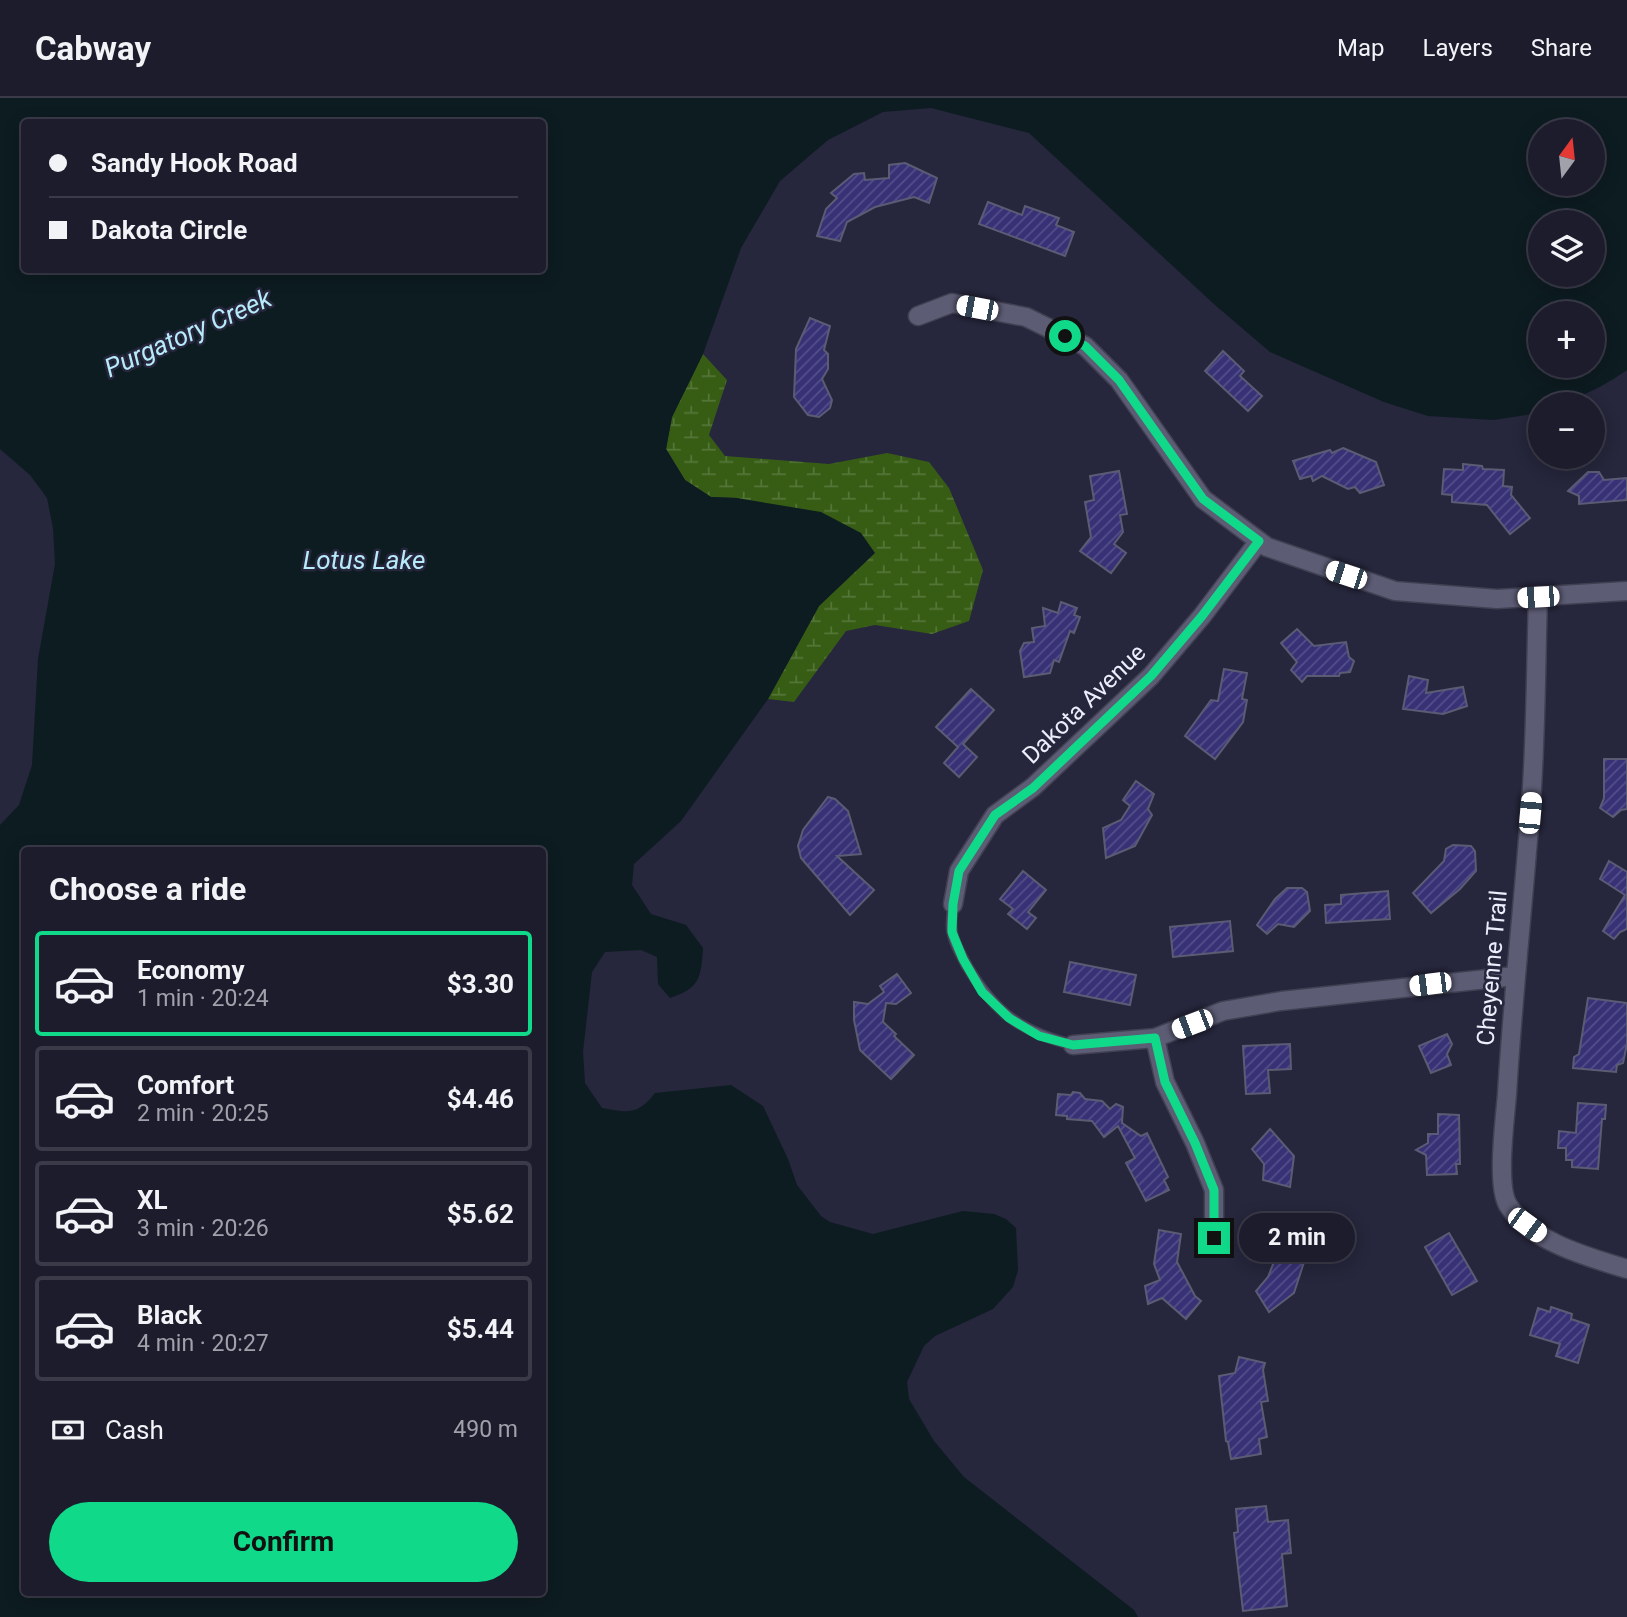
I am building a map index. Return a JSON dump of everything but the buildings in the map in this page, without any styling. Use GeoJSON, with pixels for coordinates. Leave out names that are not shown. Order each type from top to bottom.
{"type":"FeatureCollection","features":[{"type":"Feature","properties":{"kind":"street"},"geometry":{"type":"LineString","coordinates":[[918,316],[953,303],[1026,317],[1085,346],[1119,380],[1203,499],[1267,547],[1321,568],[1395,591],[1497,599],[1627,591]]}},
{"type":"Feature","properties":{"kind":"street","name":"Dakota Avenue"},"geometry":{"type":"LineString","coordinates":[[953,904],[959,871],[995,815],[1033,788],[1151,676],[1202,616],[1259,541]]}},
{"type":"Feature","properties":{"kind":"street","name":"Cheyenne Trail"},"geometry":{"type":"LineString","coordinates":[[1538,597],[1532,786],[1515,976],[1502,1177],[1507,1204],[1527,1225],[1546,1239],[1591,1258],[1627,1269]]}},
{"type":"Feature","properties":{"kind":"street"},"geometry":{"type":"LineString","coordinates":[[1073,1045],[1155,1038],[1223,1012],[1281,1001],[1515,976]]}},
{"type":"Feature","properties":{"kind":"street"},"geometry":{"type":"LineString","coordinates":[[1155,1038],[1165,1082],[1195,1143],[1214,1190],[1214,1238]]}},
{"type":"Feature","properties":{"kind":"lane"},"geometry":{"type":"LineString","coordinates":[[953,904],[952,932],[963,959],[982,992],[1009,1018],[1039,1036],[1073,1045]]}},
{"type":"Feature","properties":{"kind":"green space"},"geometry":{"type":"Polygon","coordinates":[[[703,354],[727,380],[709,435],[725,456],[829,464],[887,453],[929,462],[949,488],[983,570],[969,621],[932,634],[875,625],[846,631],[794,702],[768,699],[819,606],[874,553],[738,498],[711,497],[685,480],[666,449],[672,417],[703,354]]]}},
{"type":"Feature","properties":{"kind":"water","name":"Lotus Lake"},"geometry":{"type":"Polygon","coordinates":[[[0,98],[1627,98],[1627,370],[1588,392],[1528,392],[1528,415],[1494,420],[1428,416],[1384,402],[1270,352],[1215,305],[1029,133],[931,108],[883,112],[828,140],[780,181],[741,248],[703,354],[672,417],[666,449],[685,480],[711,497],[737,498],[821,512],[861,533],[875,553],[819,606],[768,699],[681,821],[634,864],[632,885],[651,914],[686,925],[703,948],[700,974],[688,990],[670,998],[658,984],[657,957],[641,950],[605,952],[592,972],[583,1052],[585,1083],[602,1108],[619,1111],[638,1109],[655,1093],[731,1085],[763,1106],[797,1185],[821,1216],[830,1222],[873,1234],[963,1211],[994,1214],[1006,1219],[1016,1228],[1018,1270],[1013,1287],[993,1309],[935,1336],[924,1346],[907,1382],[909,1399],[934,1441],[964,1477],[1134,1610],[1138,1617],[0,1617],[0,825],[19,805],[32,765],[38,659],[55,564],[53,528],[47,498],[30,475],[0,449],[0,98]]]}},
{"type":"Feature","properties":{"kind":"route"},"geometry":{"type":"LineString","coordinates":[[1065,336],[1085,346],[1119,380],[1203,499],[1259,541],[1202,616],[1151,676],[1033,788],[995,815],[959,871],[953,904],[952,932],[963,959],[982,992],[1009,1018],[1039,1036],[1073,1045],[1155,1038],[1165,1082],[1195,1143],[1214,1190],[1214,1238]]}},
{"type":"Feature","properties":{"kind":"water label","name":"Purgatory Creek"},"geometry":{"type":"Point","coordinates":[188,333]}}]}
